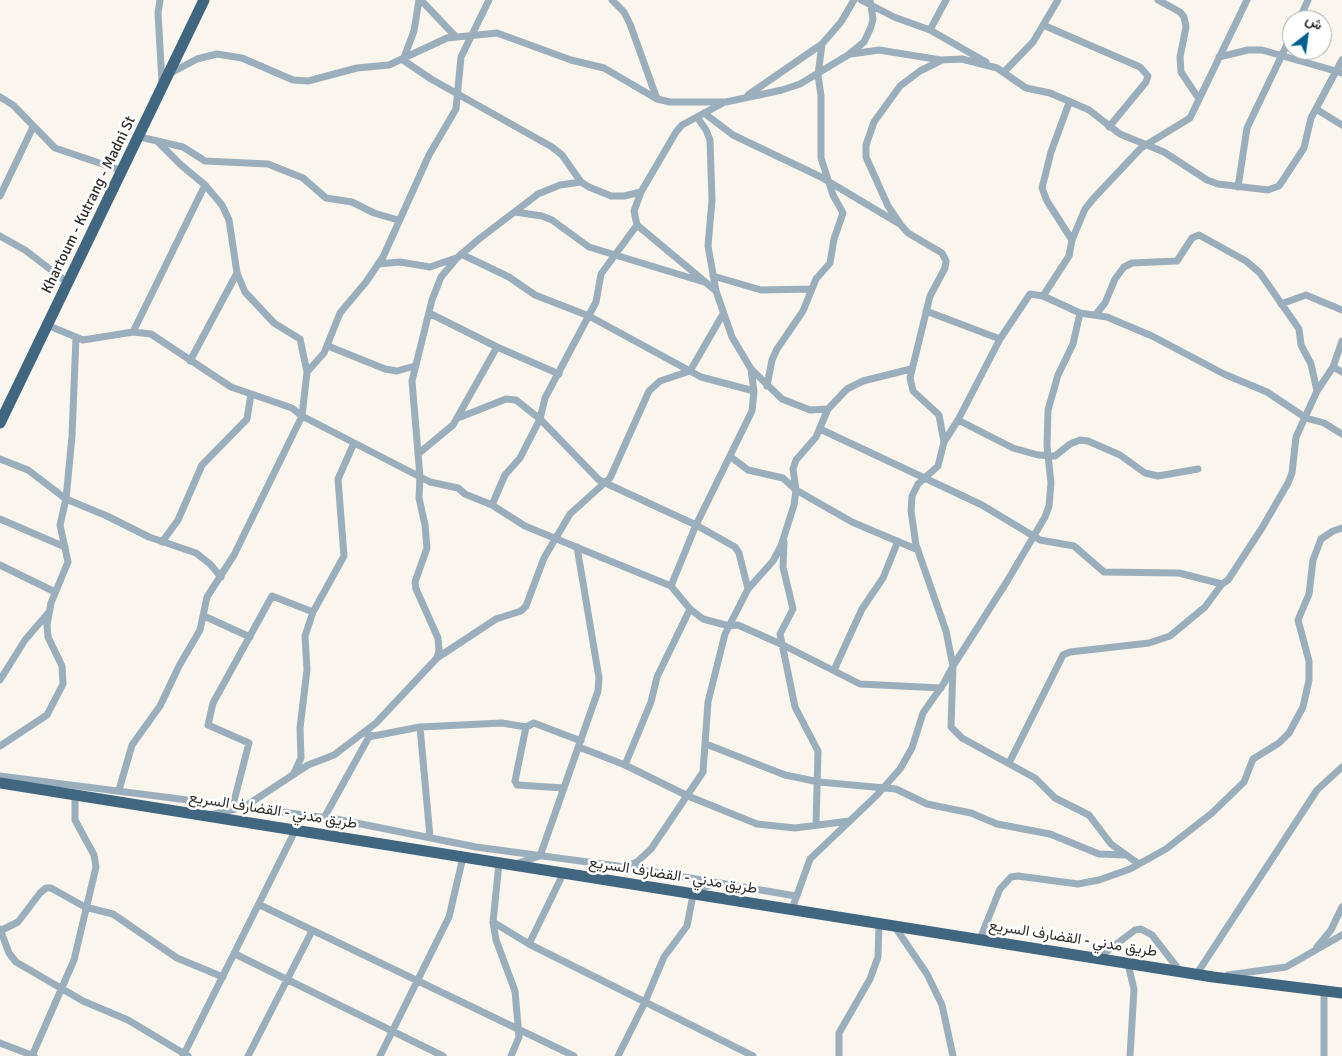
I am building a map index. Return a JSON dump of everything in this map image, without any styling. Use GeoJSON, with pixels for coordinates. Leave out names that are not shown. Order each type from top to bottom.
{"type":"FeatureCollection","features":[{"type":"Feature","properties":{"kind":"highway","name":"Khartoum - Kutrang - Madni St"},"geometry":{"type":"LineString","coordinates":[[0,422],[140,137],[204,0]]}},
{"type":"Feature","properties":{"kind":"highway","name":"طريق مدني - القضارف السريع"},"geometry":{"type":"LineString","coordinates":[[0,783],[1196,975],[1342,993]]}},
{"type":"Feature","properties":{"kind":"street"},"geometry":{"type":"LineString","coordinates":[[160,0],[158,13],[163,88]]}},
{"type":"Feature","properties":{"kind":"street"},"geometry":{"type":"LineString","coordinates":[[403,60],[414,31],[420,0]]}},
{"type":"Feature","properties":{"kind":"street"},"geometry":{"type":"LineString","coordinates":[[420,0],[456,37]]}},
{"type":"Feature","properties":{"kind":"street"},"geometry":{"type":"LineString","coordinates":[[307,372],[328,346],[340,313],[366,282],[378,264],[429,155],[456,109],[459,95],[461,56],[465,45],[473,35],[490,0]]}},
{"type":"Feature","properties":{"kind":"street"},"geometry":{"type":"LineString","coordinates":[[612,0],[624,12],[630,24],[657,99]]}},
{"type":"Feature","properties":{"kind":"street"},"geometry":{"type":"LineString","coordinates":[[745,97],[822,44],[841,22],[854,0]]}},
{"type":"Feature","properties":{"kind":"street"},"geometry":{"type":"LineString","coordinates":[[861,0],[930,30],[1001,70],[1026,88],[1050,93],[1069,103],[1089,110],[1120,134],[1149,144],[1207,180],[1238,187],[1268,190],[1279,186],[1304,148],[1316,109],[1338,73],[1342,60]]}},
{"type":"Feature","properties":{"kind":"street"},"geometry":{"type":"LineString","coordinates":[[930,30],[946,0]]}},
{"type":"Feature","properties":{"kind":"street"},"geometry":{"type":"LineString","coordinates":[[1001,70],[1033,42],[1058,0]]}},
{"type":"Feature","properties":{"kind":"street"},"geometry":{"type":"LineString","coordinates":[[1158,0],[1180,12],[1184,17],[1186,27],[1180,57],[1181,72],[1199,99]]}},
{"type":"Feature","properties":{"kind":"street"},"geometry":{"type":"LineString","coordinates":[[1043,296],[1069,256],[1072,240],[1085,210],[1093,198],[1136,152],[1190,118],[1247,0]]}},
{"type":"Feature","properties":{"kind":"street"},"geometry":{"type":"LineString","coordinates":[[716,291],[637,224],[634,211],[641,192],[676,132],[696,117],[726,102],[782,90],[818,75],[848,56],[864,42],[868,34],[873,20],[871,3]]}},
{"type":"Feature","properties":{"kind":"street"},"geometry":{"type":"LineString","coordinates":[[1043,25],[1140,67],[1148,76],[1146,82],[1109,127]]}},
{"type":"Feature","properties":{"kind":"street"},"geometry":{"type":"LineString","coordinates":[[169,74],[196,59],[217,54],[258,63],[301,82],[363,67],[389,65],[403,60],[436,42],[456,37],[497,33],[506,34],[571,60],[604,68],[657,99],[670,102],[726,102]]}},
{"type":"Feature","properties":{"kind":"street"},"geometry":{"type":"LineString","coordinates":[[767,386],[772,360],[802,311],[810,289],[830,263],[834,239],[843,213],[833,195],[821,158],[821,96],[818,75],[822,44]]}},
{"type":"Feature","properties":{"kind":"street"},"geometry":{"type":"LineString","coordinates":[[1219,57],[1254,49],[1282,57],[1247,128],[1238,187]]}},
{"type":"Feature","properties":{"kind":"street"},"geometry":{"type":"LineString","coordinates":[[848,56],[879,50],[940,60],[962,59],[1001,70]]}},
{"type":"Feature","properties":{"kind":"street"},"geometry":{"type":"LineString","coordinates":[[403,60],[459,95],[552,147],[562,155],[582,182],[611,196],[624,196],[641,192]]}},
{"type":"Feature","properties":{"kind":"street"},"geometry":{"type":"LineString","coordinates":[[940,60],[907,79],[880,111],[868,134],[866,157],[888,206],[901,225],[908,233],[942,252],[946,260],[945,268],[930,296],[910,378],[914,391],[939,415],[944,442]]}},
{"type":"Feature","properties":{"kind":"street"},"geometry":{"type":"LineString","coordinates":[[1292,60],[1338,73]]}},
{"type":"Feature","properties":{"kind":"street"},"geometry":{"type":"LineString","coordinates":[[0,97],[13,105],[55,148],[123,171]]}},
{"type":"Feature","properties":{"kind":"street"},"geometry":{"type":"LineString","coordinates":[[1069,103],[1051,152],[1042,188],[1047,201],[1072,240]]}},
{"type":"Feature","properties":{"kind":"street"},"geometry":{"type":"LineString","coordinates":[[1316,109],[1342,125]]}},
{"type":"Feature","properties":{"kind":"street"},"geometry":{"type":"LineString","coordinates":[[704,113],[733,135],[829,182],[901,225]]}},
{"type":"Feature","properties":{"kind":"street"},"geometry":{"type":"LineString","coordinates":[[696,117],[706,130],[710,140],[712,200],[708,246],[716,291],[732,337],[751,370],[782,399],[810,410],[828,409]]}},
{"type":"Feature","properties":{"kind":"street"},"geometry":{"type":"LineString","coordinates":[[0,196],[33,127]]}},
{"type":"Feature","properties":{"kind":"street"},"geometry":{"type":"LineString","coordinates":[[140,137],[184,147],[205,161],[268,164],[303,178],[331,200],[352,202],[374,213],[398,220]]}},
{"type":"Feature","properties":{"kind":"street"},"geometry":{"type":"LineString","coordinates":[[119,790],[132,744],[160,706],[179,666],[200,630],[208,597],[234,555],[302,416],[307,372],[300,339],[274,323],[254,304],[245,292],[237,274],[229,220],[218,200],[205,185],[181,165],[157,140]]}},
{"type":"Feature","properties":{"kind":"street"},"geometry":{"type":"LineString","coordinates":[[437,658],[439,650],[438,638],[416,589],[415,582],[426,548],[425,525],[419,498],[420,477],[412,382],[428,313],[437,285],[459,256],[549,188],[582,182]]}},
{"type":"Feature","properties":{"kind":"street"},"geometry":{"type":"LineString","coordinates":[[133,332],[205,185]]}},
{"type":"Feature","properties":{"kind":"street"},"geometry":{"type":"LineString","coordinates":[[515,212],[542,216],[552,220],[589,248],[706,283]]}},
{"type":"Feature","properties":{"kind":"street"},"geometry":{"type":"LineString","coordinates":[[492,505],[505,475],[517,462],[540,419],[545,398],[589,316],[598,296],[601,274],[637,224]]}},
{"type":"Feature","properties":{"kind":"street"},"geometry":{"type":"LineString","coordinates":[[1096,314],[1105,303],[1115,279],[1124,267],[1132,263],[1177,261],[1195,235],[1253,266],[1298,329],[1301,346],[1311,364],[1318,391]]}},
{"type":"Feature","properties":{"kind":"street"},"geometry":{"type":"LineString","coordinates":[[0,236],[24,250],[68,284]]}},
{"type":"Feature","properties":{"kind":"street"},"geometry":{"type":"LineString","coordinates":[[378,264],[400,262],[430,267],[459,256],[509,277],[535,295],[589,316],[690,372],[713,382],[754,391]]}},
{"type":"Feature","properties":{"kind":"street"},"geometry":{"type":"LineString","coordinates":[[190,361],[237,274]]}},
{"type":"Feature","properties":{"kind":"street"},"geometry":{"type":"LineString","coordinates":[[713,276],[761,290],[810,289]]}},
{"type":"Feature","properties":{"kind":"street"},"geometry":{"type":"LineString","coordinates":[[1139,864],[1111,844],[1090,815],[1055,798],[1036,778],[962,738],[951,727],[953,666],[946,631],[918,550],[911,511],[912,496],[923,479],[938,466],[944,442],[958,420],[1000,339],[1025,298],[1030,294],[1043,296],[1080,313],[1096,314],[1152,336],[1224,374],[1267,392],[1306,418],[1324,423],[1342,434]]}},
{"type":"Feature","properties":{"kind":"street"},"geometry":{"type":"LineString","coordinates":[[1281,304],[1306,295],[1342,310]]}},
{"type":"Feature","properties":{"kind":"street"},"geometry":{"type":"LineString","coordinates":[[926,311],[1000,339]]}},
{"type":"Feature","properties":{"kind":"street"},"geometry":{"type":"LineString","coordinates":[[428,313],[497,348],[559,374]]}},
{"type":"Feature","properties":{"kind":"street"},"geometry":{"type":"LineString","coordinates":[[792,909],[810,859],[884,787],[907,759],[923,713],[941,688],[1034,536],[1048,506],[1051,483],[1046,424],[1050,404],[1058,375],[1073,344],[1080,313]]}},
{"type":"Feature","properties":{"kind":"street"},"geometry":{"type":"LineString","coordinates":[[205,816],[244,807],[308,765],[334,755],[376,723],[437,658],[496,619],[520,611],[526,606],[539,570],[554,538],[576,507],[606,483],[613,473],[649,392],[660,382],[690,372],[723,314]]}},
{"type":"Feature","properties":{"kind":"street"},"geometry":{"type":"LineString","coordinates":[[47,325],[76,337],[90,339],[133,332],[151,334],[231,387],[292,408],[302,416],[420,477],[458,488],[474,499],[492,505],[525,526],[671,586],[690,609],[703,619],[729,626],[738,625],[866,685],[892,684],[941,688]]}},
{"type":"Feature","properties":{"kind":"street"},"geometry":{"type":"LineString","coordinates":[[0,746],[47,715],[63,684],[62,666],[48,637],[49,612],[68,562],[60,525],[66,500],[72,436],[76,337]]}},
{"type":"Feature","properties":{"kind":"street"},"geometry":{"type":"LineString","coordinates":[[1009,763],[1063,655],[1078,651],[1150,643],[1170,636],[1205,607],[1222,584],[1228,580],[1262,528],[1288,483],[1292,473],[1294,444],[1318,391],[1333,367],[1342,341]]}},
{"type":"Feature","properties":{"kind":"street"},"geometry":{"type":"LineString","coordinates":[[328,346],[385,369],[397,371],[415,366]]}},
{"type":"Feature","properties":{"kind":"street"},"geometry":{"type":"LineString","coordinates":[[418,454],[448,430],[458,418],[497,348]]}},
{"type":"Feature","properties":{"kind":"street"},"geometry":{"type":"LineString","coordinates":[[1333,367],[1342,372]]}},
{"type":"Feature","properties":{"kind":"street"},"geometry":{"type":"LineString","coordinates":[[625,867],[637,862],[652,849],[703,772],[708,702],[729,626],[748,589],[773,561],[784,539],[794,504],[796,490],[793,469],[796,460],[816,436],[828,409],[848,389],[863,381],[912,369]]}},
{"type":"Feature","properties":{"kind":"street"},"geometry":{"type":"LineString","coordinates":[[671,586],[696,525],[732,456],[752,411],[754,391],[751,370]]}},
{"type":"Feature","properties":{"kind":"street"},"geometry":{"type":"LineString","coordinates":[[162,542],[178,520],[202,465],[247,419],[251,394]]}},
{"type":"Feature","properties":{"kind":"street"},"geometry":{"type":"LineString","coordinates":[[458,418],[512,398],[540,419],[594,475],[606,483],[696,525],[735,547],[739,553],[748,589]]}},
{"type":"Feature","properties":{"kind":"street"},"geometry":{"type":"LineString","coordinates":[[958,420],[1014,448],[1048,457],[1055,456],[1070,444],[1080,440],[1088,441],[1120,455],[1145,474],[1158,476],[1198,469]]}},
{"type":"Feature","properties":{"kind":"street"},"geometry":{"type":"LineString","coordinates":[[820,429],[923,479],[982,505],[1046,542],[1074,546],[1104,572],[1110,574],[1179,573],[1222,584]]}},
{"type":"Feature","properties":{"kind":"street"},"geometry":{"type":"LineString","coordinates":[[292,775],[302,758],[300,728],[307,670],[306,636],[313,612],[344,556],[338,479],[354,443]]}},
{"type":"Feature","properties":{"kind":"street"},"geometry":{"type":"LineString","coordinates":[[732,456],[748,470],[783,478],[796,490],[852,522],[918,550]]}},
{"type":"Feature","properties":{"kind":"street"},"geometry":{"type":"LineString","coordinates":[[0,459],[28,470],[66,500],[162,542],[196,553],[210,564],[221,577]]}},
{"type":"Feature","properties":{"kind":"street"},"geometry":{"type":"LineString","coordinates":[[0,519],[65,547]]}},
{"type":"Feature","properties":{"kind":"street"},"geometry":{"type":"LineString","coordinates":[[980,939],[1000,889],[1011,877],[1018,876],[1078,884],[1088,883],[1130,869],[1166,849],[1212,813],[1244,782],[1253,759],[1279,743],[1295,723],[1303,707],[1309,680],[1309,661],[1298,620],[1309,594],[1318,547],[1326,535],[1342,528]]}},
{"type":"Feature","properties":{"kind":"street"},"geometry":{"type":"LineString","coordinates":[[784,539],[783,567],[793,609],[781,630],[795,707],[818,751],[816,825]]}},
{"type":"Feature","properties":{"kind":"street"},"geometry":{"type":"LineString","coordinates":[[834,670],[862,609],[883,578],[898,541]]}},
{"type":"Feature","properties":{"kind":"street"},"geometry":{"type":"LineString","coordinates":[[540,856],[596,698],[599,678],[577,547]]}},
{"type":"Feature","properties":{"kind":"street"},"geometry":{"type":"LineString","coordinates":[[0,565],[55,592]]}},
{"type":"Feature","properties":{"kind":"street"},"geometry":{"type":"LineString","coordinates":[[233,806],[249,743],[212,728],[208,720],[213,703],[272,596],[313,612]]}},
{"type":"Feature","properties":{"kind":"street"},"geometry":{"type":"LineString","coordinates":[[624,765],[651,702],[657,677],[690,609]]}},
{"type":"Feature","properties":{"kind":"street"},"geometry":{"type":"LineString","coordinates":[[0,680],[25,640],[49,612]]}},
{"type":"Feature","properties":{"kind":"street"},"geometry":{"type":"LineString","coordinates":[[204,616],[250,636]]}},
{"type":"Feature","properties":{"kind":"street"},"geometry":{"type":"LineString","coordinates":[[324,818],[376,723]]}},
{"type":"Feature","properties":{"kind":"street"},"geometry":{"type":"LineString","coordinates":[[368,737],[420,727],[502,723],[526,727],[534,723],[542,725],[688,796],[763,825],[796,828],[849,821]]}},
{"type":"Feature","properties":{"kind":"street"},"geometry":{"type":"LineString","coordinates":[[420,727],[430,837]]}},
{"type":"Feature","properties":{"kind":"street"},"geometry":{"type":"LineString","coordinates":[[526,727],[515,781],[517,785],[564,788]]}},
{"type":"Feature","properties":{"kind":"street"},"geometry":{"type":"LineString","coordinates":[[706,744],[774,772],[818,782],[884,787],[904,791],[927,804],[954,808],[998,824],[1050,834],[1099,854],[1126,855]]}},
{"type":"Feature","properties":{"kind":"street"},"geometry":{"type":"LineString","coordinates":[[1196,975],[1317,790],[1342,767]]}},
{"type":"Feature","properties":{"kind":"street"},"geometry":{"type":"LineString","coordinates":[[0,776],[324,818],[430,837],[476,848],[625,867],[796,896]]}},
{"type":"Feature","properties":{"kind":"street"},"geometry":{"type":"LineString","coordinates":[[0,1044],[33,1056],[74,960],[96,861],[75,820],[75,795]]}},
{"type":"Feature","properties":{"kind":"street"},"geometry":{"type":"LineString","coordinates":[[223,978],[177,958],[113,914],[85,907],[51,888],[46,888],[18,922],[0,930],[9,953],[16,962],[90,1005],[128,1020],[185,1055],[260,905],[295,830]]}},
{"type":"Feature","properties":{"kind":"street"},"geometry":{"type":"LineString","coordinates":[[511,1056],[518,1041],[513,980],[496,940],[493,922],[504,864],[540,856]]}},
{"type":"Feature","properties":{"kind":"street"},"geometry":{"type":"LineString","coordinates":[[380,1056],[416,980],[449,917],[462,857]]}},
{"type":"Feature","properties":{"kind":"street"},"geometry":{"type":"LineString","coordinates":[[529,944],[563,874]]}},
{"type":"Feature","properties":{"kind":"street"},"geometry":{"type":"LineString","coordinates":[[618,1056],[645,1002],[664,957],[687,926],[692,893],[699,887],[719,884]]}},
{"type":"Feature","properties":{"kind":"street"},"geometry":{"type":"LineString","coordinates":[[260,905],[574,1056]]}},
{"type":"Feature","properties":{"kind":"street"},"geometry":{"type":"LineString","coordinates":[[1313,951],[1331,930],[1342,907]]}},
{"type":"Feature","properties":{"kind":"street"},"geometry":{"type":"LineString","coordinates":[[493,922],[529,944],[753,1056]]}},
{"type":"Feature","properties":{"kind":"street"},"geometry":{"type":"LineString","coordinates":[[839,1056],[838,1034],[870,979],[878,957],[879,924]]}},
{"type":"Feature","properties":{"kind":"street"},"geometry":{"type":"LineString","coordinates":[[896,927],[927,974],[942,1005],[953,1056]]}},
{"type":"Feature","properties":{"kind":"street"},"geometry":{"type":"LineString","coordinates":[[1097,958],[1135,930],[1141,928],[1152,935],[1180,972]]}},
{"type":"Feature","properties":{"kind":"street"},"geometry":{"type":"LineString","coordinates":[[248,1056],[312,931]]}},
{"type":"Feature","properties":{"kind":"street"},"geometry":{"type":"LineString","coordinates":[[1213,977],[1286,967],[1342,935]]}},
{"type":"Feature","properties":{"kind":"street"},"geometry":{"type":"LineString","coordinates":[[235,954],[443,1056]]}},
{"type":"Feature","properties":{"kind":"street"},"geometry":{"type":"LineString","coordinates":[[1128,964],[1134,989],[1130,1056]]}},
{"type":"Feature","properties":{"kind":"street"},"geometry":{"type":"LineString","coordinates":[[1324,990],[1324,1056]]}}]}
